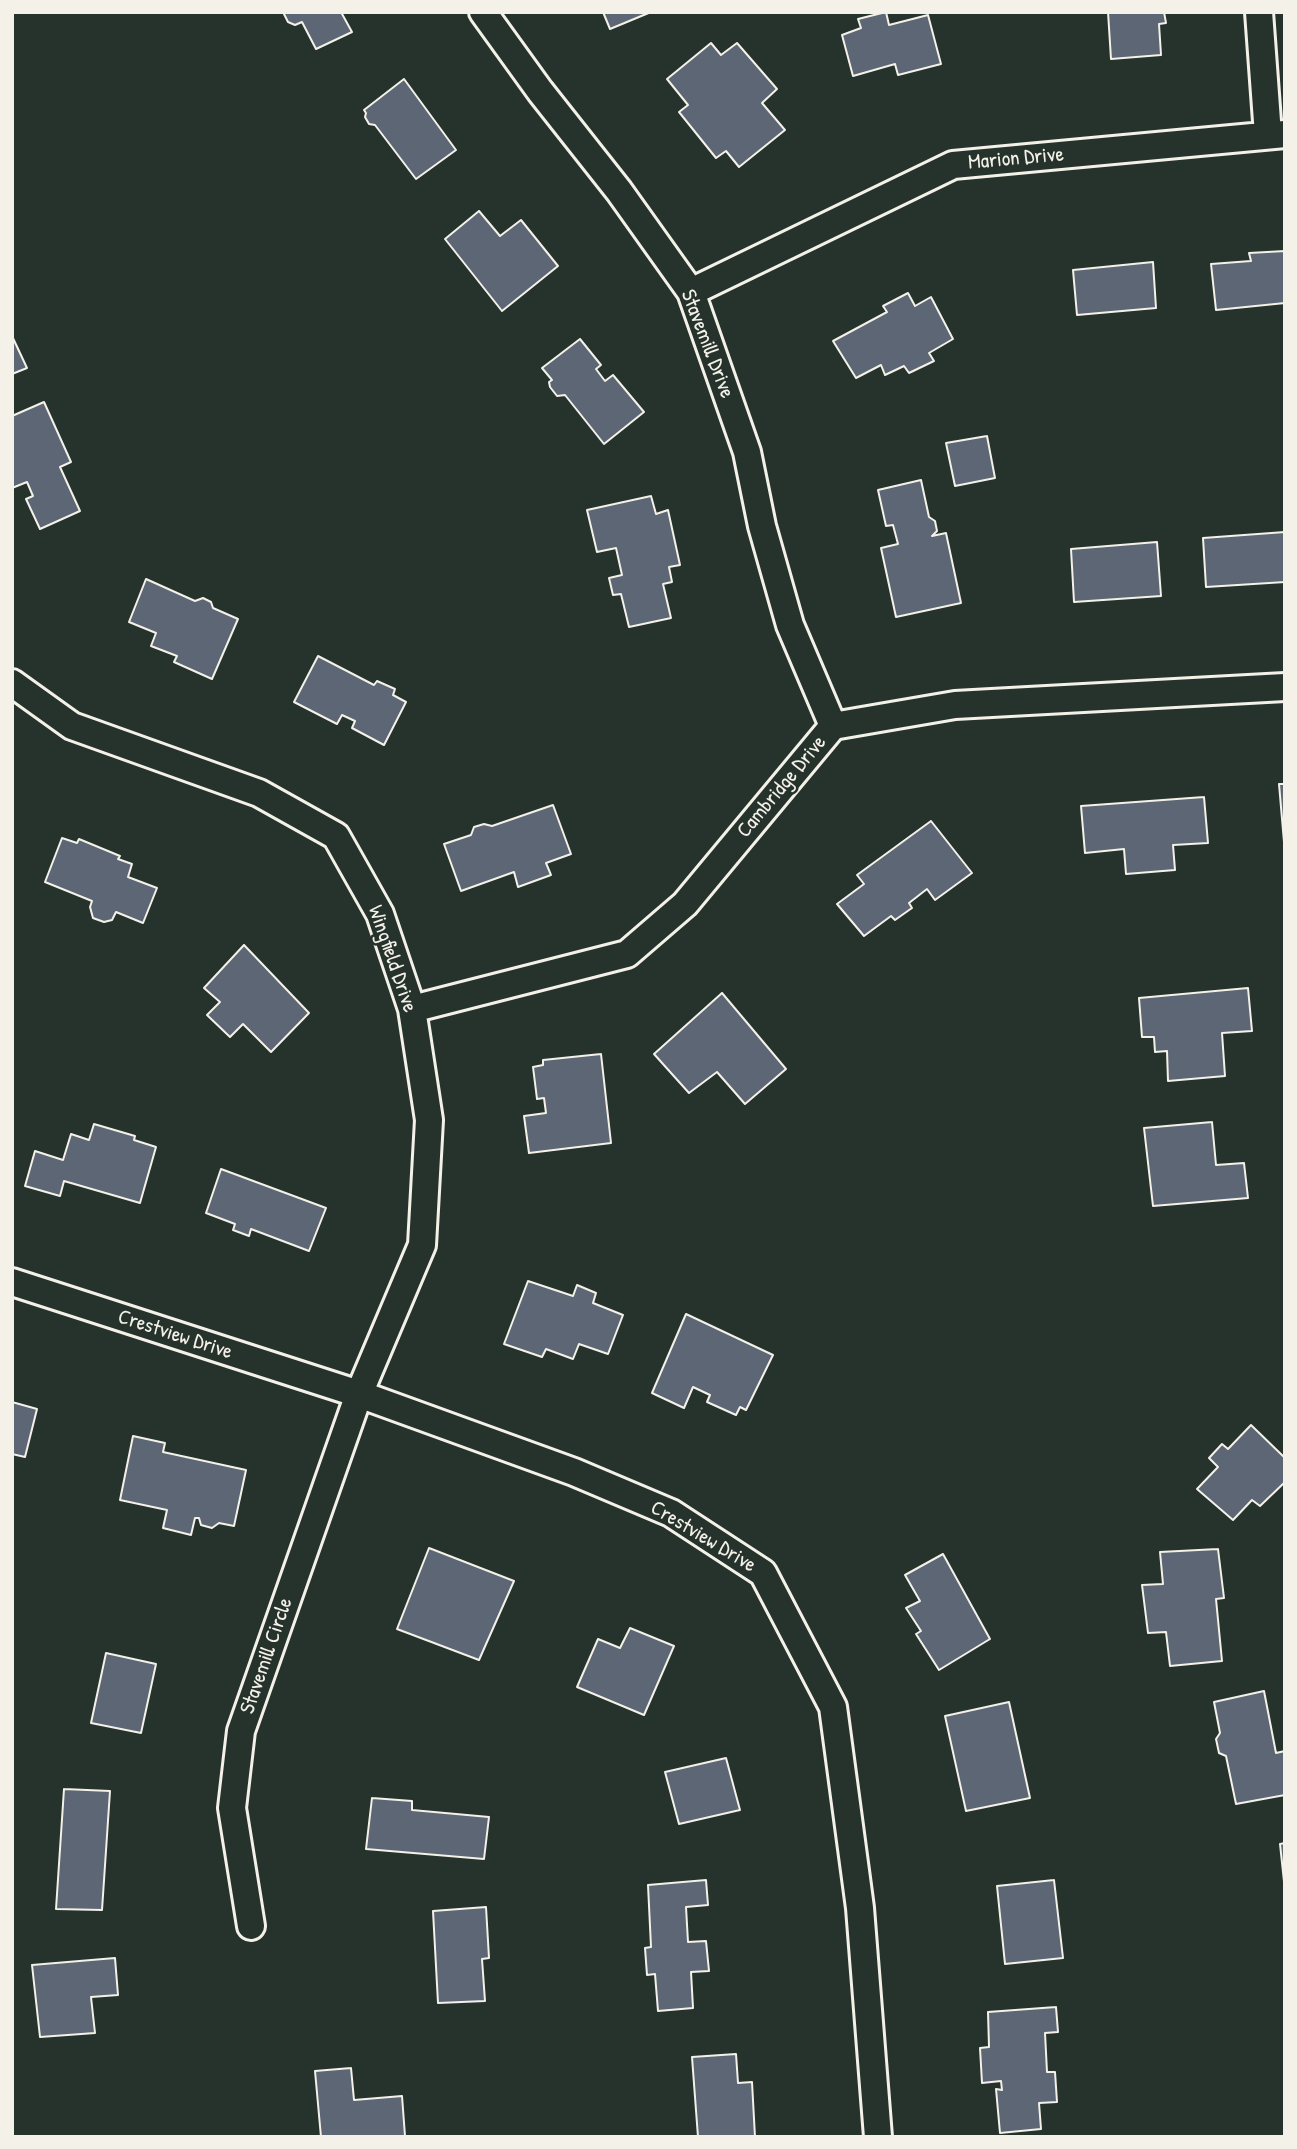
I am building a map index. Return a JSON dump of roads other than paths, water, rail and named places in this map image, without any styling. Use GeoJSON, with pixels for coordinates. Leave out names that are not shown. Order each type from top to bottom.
{"type":"FeatureCollection","features":[{"type":"Feature","properties":{"kind":"street","name":"Stavemill Drive"},"geometry":{"type":"LineString","coordinates":[[483,12],[540,91],[619,191],[691,292],[747,452],[762,526],[790,625],[833,726]]}},
{"type":"Feature","properties":{"kind":"street"},"geometry":{"type":"LineString","coordinates":[[1259,12],[1276,135]]}},
{"type":"Feature","properties":{"kind":"street","name":"Marion Drive"},"geometry":{"type":"LineString","coordinates":[[691,292],[953,164],[1276,135]]}},
{"type":"Feature","properties":{"kind":"street","name":"Wingfield Drive"},"geometry":{"type":"LineString","coordinates":[[12,683],[72,726],[259,793],[336,836],[380,915],[412,1009],[429,1120],[422,1245],[359,1394]]}},
{"type":"Feature","properties":{"kind":"street","name":"Cambridge Drive"},"geometry":{"type":"LineString","coordinates":[[412,1009],[627,954],[685,904],[833,726],[955,705],[1285,687]]}},
{"type":"Feature","properties":{"kind":"street","name":"Crestview Drive"},"geometry":{"type":"LineString","coordinates":[[12,1282],[359,1394],[574,1472],[670,1513],[763,1573],[832,1707],[860,1908],[878,2137]]}},
{"type":"Feature","properties":{"kind":"street","name":"Stavemill Circle"},"geometry":{"type":"LineString","coordinates":[[251,1926],[232,1808],[241,1731],[359,1394]]}}]}
